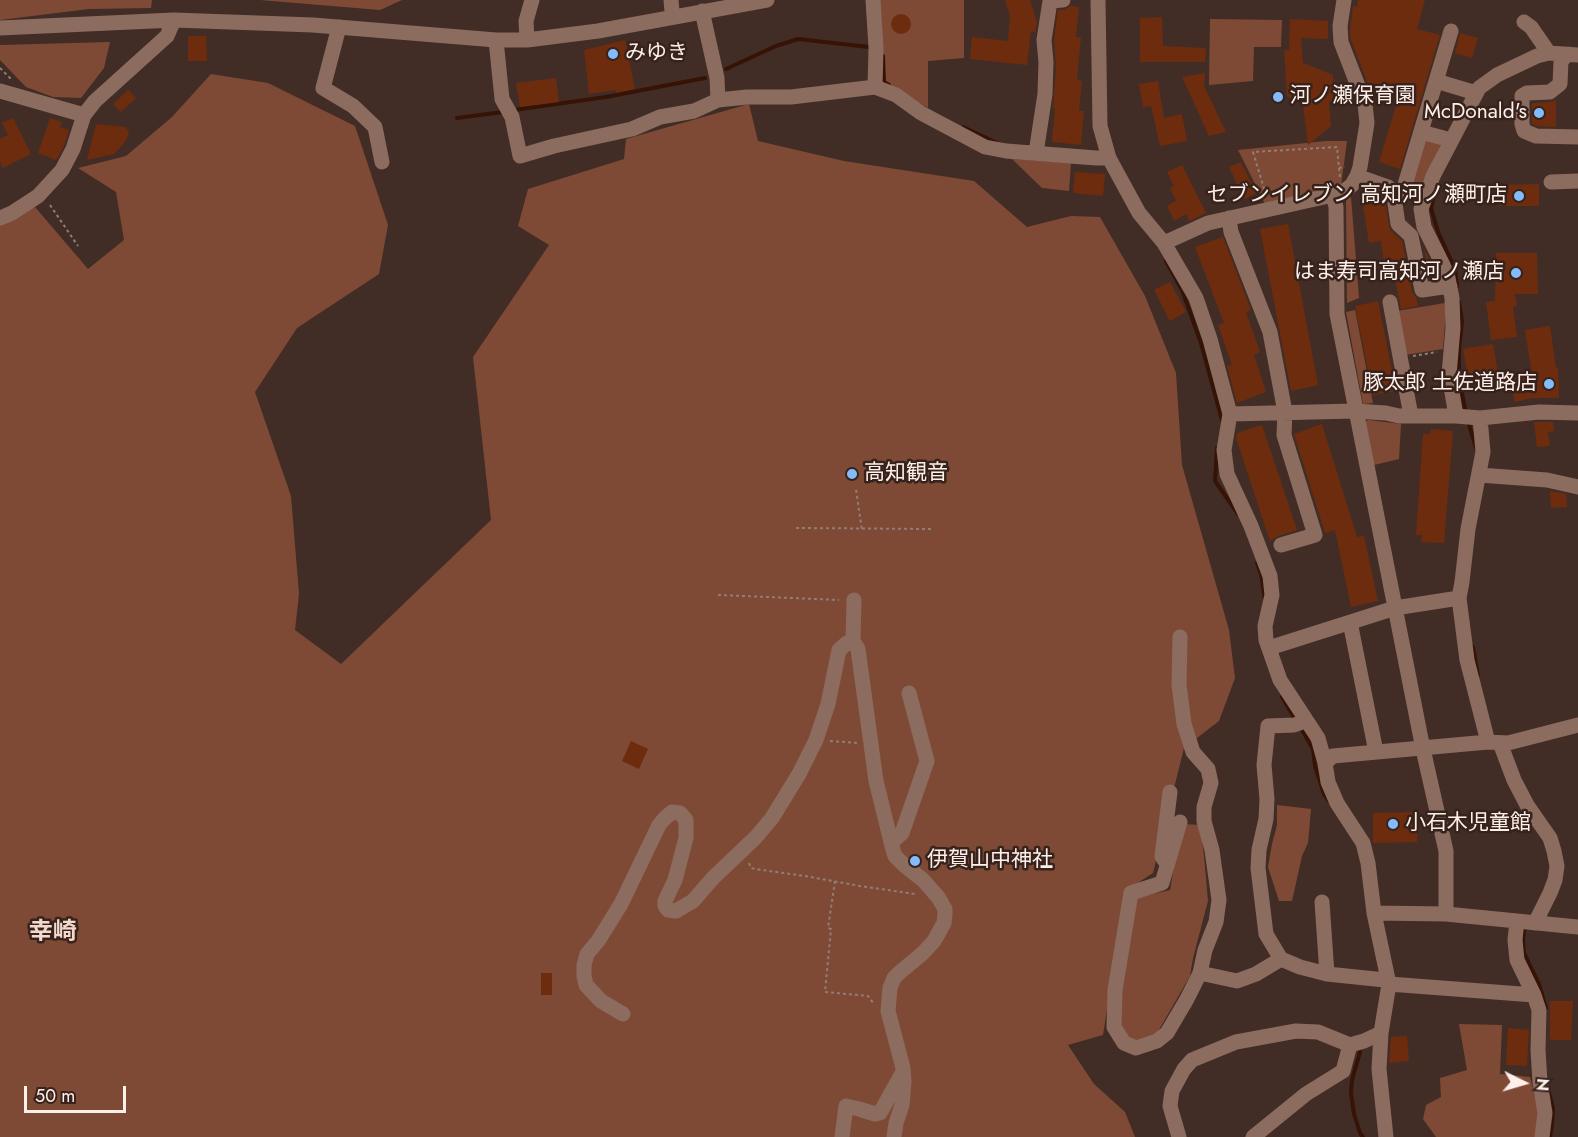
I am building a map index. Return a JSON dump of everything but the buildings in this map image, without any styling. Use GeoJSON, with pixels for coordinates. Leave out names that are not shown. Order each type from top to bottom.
{"type":"FeatureCollection","features":[{"type":"Feature","properties":{"kind":"street"},"geometry":{"type":"LineString","coordinates":[[527,40],[526,21],[532,0]]}},
{"type":"Feature","properties":{"kind":"street"},"geometry":{"type":"LineString","coordinates":[[0,28],[174,20],[339,27],[496,40],[527,40],[598,31],[767,0]]}},
{"type":"Feature","properties":{"kind":"street"},"geometry":{"type":"LineString","coordinates":[[873,0],[876,48],[875,87]]}},
{"type":"Feature","properties":{"kind":"street"},"geometry":{"type":"LineString","coordinates":[[1036,153],[1045,94],[1047,62],[1044,40],[1050,1],[1063,0]]}},
{"type":"Feature","properties":{"kind":"street"},"geometry":{"type":"LineString","coordinates":[[1098,0],[1100,126],[1109,158],[1138,213],[1164,243],[1196,298],[1210,339],[1230,414],[1224,450],[1227,474],[1251,526],[1270,576],[1272,595],[1265,626],[1266,640],[1280,680],[1299,722],[1318,738],[1328,782],[1337,803],[1363,843],[1368,863],[1382,981],[1379,1069],[1386,1137]]}},
{"type":"Feature","properties":{"kind":"street"},"geometry":{"type":"LineString","coordinates":[[1164,243],[1208,223],[1336,189],[1344,191],[1352,185],[1358,171],[1366,123],[1365,104],[1341,42],[1340,26],[1344,0]]}},
{"type":"Feature","properties":{"kind":"street"},"geometry":{"type":"LineString","coordinates":[[702,11],[717,78],[718,100]]}},
{"type":"Feature","properties":{"kind":"street"},"geometry":{"type":"LineString","coordinates":[[0,218],[38,196],[63,170],[73,149],[84,115],[95,101],[167,36],[174,20]]}},
{"type":"Feature","properties":{"kind":"street"},"geometry":{"type":"LineString","coordinates":[[1524,22],[1531,27],[1549,53]]}},
{"type":"Feature","properties":{"kind":"street"},"geometry":{"type":"LineString","coordinates":[[339,27],[323,88],[353,106],[375,127],[382,162]]}},
{"type":"Feature","properties":{"kind":"street"},"geometry":{"type":"LineString","coordinates":[[1450,286],[1422,290],[1411,236],[1398,224],[1397,194],[1421,132],[1451,31]]}},
{"type":"Feature","properties":{"kind":"street"},"geometry":{"type":"LineString","coordinates":[[496,40],[502,99],[512,117],[520,156],[632,129],[660,117],[694,111],[718,100],[747,97],[791,97],[875,87],[896,95],[921,113],[985,147],[1006,151],[1109,158]]}},
{"type":"Feature","properties":{"kind":"street"},"geometry":{"type":"LineString","coordinates":[[1542,1137],[1545,1113],[1538,1050],[1539,1010],[1517,960],[1515,940],[1550,893],[1557,866],[1550,838],[1527,805],[1494,742],[1467,660],[1459,598],[1468,529],[1483,452],[1449,375],[1453,328],[1450,286],[1443,264],[1424,227],[1421,209],[1433,176],[1451,140],[1476,93],[1484,84],[1497,75],[1537,56],[1549,53],[1573,55]]}},
{"type":"Feature","properties":{"kind":"street"},"geometry":{"type":"LineString","coordinates":[[1573,55],[1561,62],[1560,84],[1550,92],[1527,93],[1522,96],[1522,124],[1524,131],[1536,136],[1578,137]]}},
{"type":"Feature","properties":{"kind":"street"},"geometry":{"type":"LineString","coordinates":[[1436,81],[1476,93]]}},
{"type":"Feature","properties":{"kind":"street"},"geometry":{"type":"LineString","coordinates":[[0,91],[84,115]]}},
{"type":"Feature","properties":{"kind":"street"},"geometry":{"type":"LineString","coordinates":[[1421,132],[1451,140]]}},
{"type":"Feature","properties":{"kind":"street"},"geometry":{"type":"LineString","coordinates":[[1358,171],[1421,209]]}},
{"type":"Feature","properties":{"kind":"street"},"geometry":{"type":"LineString","coordinates":[[1551,182],[1578,181]]}},
{"type":"Feature","properties":{"kind":"street"},"geometry":{"type":"LineString","coordinates":[[1336,189],[1337,314],[1423,749],[1446,851],[1446,914]]}},
{"type":"Feature","properties":{"kind":"street"},"geometry":{"type":"LineString","coordinates":[[1229,219],[1231,232],[1270,332],[1285,412],[1284,435],[1315,535],[1281,545]]}},
{"type":"Feature","properties":{"kind":"street"},"geometry":{"type":"LineString","coordinates":[[1390,303],[1411,416]]}},
{"type":"Feature","properties":{"kind":"street"},"geometry":{"type":"LineString","coordinates":[[1230,414],[1355,411],[1411,416],[1468,417],[1539,412],[1578,413]]}},
{"type":"Feature","properties":{"kind":"street"},"geometry":{"type":"LineString","coordinates":[[1479,475],[1547,480],[1578,487]]}},
{"type":"Feature","properties":{"kind":"street"},"geometry":{"type":"LineString","coordinates":[[1269,648],[1395,608],[1459,598]]}},
{"type":"Feature","properties":{"kind":"street"},"geometry":{"type":"LineString","coordinates":[[854,600],[853,641],[858,649],[876,781],[891,843],[896,856],[923,880],[945,909],[944,923],[934,941],[891,983],[889,1016],[903,1072],[904,1091],[894,1137]]}},
{"type":"Feature","properties":{"kind":"street"},"geometry":{"type":"LineString","coordinates":[[1350,622],[1376,752]]}},
{"type":"Feature","properties":{"kind":"street"},"geometry":{"type":"LineString","coordinates":[[1180,637],[1179,685],[1184,724],[1193,752],[1208,769],[1211,783],[1204,807],[1204,821],[1212,850],[1219,900],[1216,922],[1205,950],[1200,973],[1187,999],[1167,1033],[1157,1041],[1136,1048],[1124,1043],[1114,1027],[1115,990],[1131,893],[1162,883],[1180,822]]}},
{"type":"Feature","properties":{"kind":"street"},"geometry":{"type":"LineString","coordinates":[[623,1014],[601,1001],[586,985],[584,965],[587,954],[621,904],[659,825],[672,812],[680,813],[686,820],[686,838],[675,880],[665,901],[668,910],[676,911],[693,901],[768,823],[799,774],[816,740],[828,704],[839,651],[847,643],[853,641]]}},
{"type":"Feature","properties":{"kind":"street"},"geometry":{"type":"LineString","coordinates":[[891,843],[902,833],[927,762],[909,693]]}},
{"type":"Feature","properties":{"kind":"street"},"geometry":{"type":"LineString","coordinates":[[1299,722],[1268,726],[1264,765],[1266,819],[1259,850],[1258,868],[1266,934],[1281,959],[1327,974],[1534,995]]}},
{"type":"Feature","properties":{"kind":"street"},"geometry":{"type":"LineString","coordinates":[[1325,763],[1333,756],[1494,742],[1509,743],[1578,725]]}},
{"type":"Feature","properties":{"kind":"street"},"geometry":{"type":"LineString","coordinates":[[1168,864],[1162,856],[1170,792]]}},
{"type":"Feature","properties":{"kind":"street"},"geometry":{"type":"LineString","coordinates":[[1322,902],[1327,974]]}},
{"type":"Feature","properties":{"kind":"street"},"geometry":{"type":"LineString","coordinates":[[1374,913],[1446,914],[1578,927]]}},
{"type":"Feature","properties":{"kind":"street"},"geometry":{"type":"LineString","coordinates":[[1200,973],[1237,981],[1256,974],[1281,959]]}},
{"type":"Feature","properties":{"kind":"street"},"geometry":{"type":"LineString","coordinates":[[1179,1137],[1170,1106],[1172,1091],[1184,1069],[1192,1060],[1236,1042],[1296,1031],[1318,1032],[1350,1045],[1381,1033]]}},
{"type":"Feature","properties":{"kind":"street"},"geometry":{"type":"LineString","coordinates":[[1253,1137],[1306,1095],[1342,1071],[1350,1045]]}},
{"type":"Feature","properties":{"kind":"street"},"geometry":{"type":"LineString","coordinates":[[842,1137],[846,1106],[875,1114],[880,1113],[903,1072]]}},
{"type":"Feature","properties":{"kind":"path"},"geometry":{"type":"LineString","coordinates":[[1267,198],[1253,152],[1337,147],[1339,168],[1336,189]]}},
{"type":"Feature","properties":{"kind":"path"},"geometry":{"type":"LineString","coordinates":[[1339,168],[1358,171]]}},
{"type":"Feature","properties":{"kind":"path"},"geometry":{"type":"LineString","coordinates":[[42,192],[78,246]]}},
{"type":"Feature","properties":{"kind":"path"},"geometry":{"type":"LineString","coordinates":[[1405,357],[1451,349]]}},
{"type":"Feature","properties":{"kind":"path"},"geometry":{"type":"LineString","coordinates":[[856,490],[862,529]]}},
{"type":"Feature","properties":{"kind":"path"},"geometry":{"type":"LineString","coordinates":[[796,528],[933,529]]}},
{"type":"Feature","properties":{"kind":"path"},"geometry":{"type":"LineString","coordinates":[[718,595],[854,600]]}},
{"type":"Feature","properties":{"kind":"path"},"geometry":{"type":"LineString","coordinates":[[816,740],[872,744]]}},
{"type":"Feature","properties":{"kind":"path"},"geometry":{"type":"LineString","coordinates":[[749,862],[751,868],[755,869],[916,894]]}},
{"type":"Feature","properties":{"kind":"path"},"geometry":{"type":"LineString","coordinates":[[835,881],[828,928],[831,928],[825,993],[868,996],[883,1015],[889,1016]]}},
{"type":"Feature","properties":{"kind":"shaded area"},"geometry":{"type":"Polygon","coordinates":[[[0,0],[152,0],[151,8],[89,9],[0,20],[0,0]]]}},
{"type":"Feature","properties":{"kind":"shaded area"},"geometry":{"type":"Polygon","coordinates":[[[260,0],[402,0],[380,10],[260,0]]]}},
{"type":"Feature","properties":{"kind":"shaded area"},"geometry":{"type":"Polygon","coordinates":[[[878,0],[964,0],[964,58],[928,61],[928,108],[880,79],[878,0]]]}},
{"type":"Feature","properties":{"kind":"shaded area"},"geometry":{"type":"Polygon","coordinates":[[[1210,19],[1282,20],[1281,47],[1254,47],[1253,81],[1209,85],[1210,19]]]}},
{"type":"Feature","properties":{"kind":"shaded area"},"geometry":{"type":"Polygon","coordinates":[[[110,42],[104,68],[81,98],[53,97],[26,87],[0,60],[0,45],[110,42]]]}},
{"type":"Feature","properties":{"kind":"shaded area"},"geometry":{"type":"Polygon","coordinates":[[[211,74],[268,83],[355,126],[388,225],[379,274],[297,328],[255,392],[291,496],[299,594],[295,630],[341,664],[491,520],[473,357],[549,245],[518,226],[528,189],[624,159],[626,139],[749,104],[758,141],[844,161],[974,181],[1027,227],[1071,216],[1100,217],[1145,296],[1176,373],[1182,465],[1229,630],[1235,678],[1219,721],[1184,748],[1153,873],[1130,888],[1122,912],[1103,1035],[1068,1045],[1094,1084],[1125,1112],[1135,1137],[0,1137],[0,223],[35,207],[88,269],[124,240],[116,192],[78,168],[126,156],[172,117],[211,74]]]}},
{"type":"Feature","properties":{"kind":"shaded area"},"geometry":{"type":"Polygon","coordinates":[[[1424,138],[1441,144],[1423,181],[1420,194],[1412,196],[1410,194],[1424,138]]]}},
{"type":"Feature","properties":{"kind":"shaded area"},"geometry":{"type":"Polygon","coordinates":[[[1347,141],[1341,186],[1265,204],[1238,150],[1347,141]]]}},
{"type":"Feature","properties":{"kind":"shaded area"},"geometry":{"type":"Polygon","coordinates":[[[1012,159],[1071,163],[1069,191],[1042,188],[1012,159]]]}},
{"type":"Feature","properties":{"kind":"shaded area"},"geometry":{"type":"Polygon","coordinates":[[[1351,197],[1359,298],[1347,303],[1346,198],[1351,197]]]}},
{"type":"Feature","properties":{"kind":"shaded area"},"geometry":{"type":"Polygon","coordinates":[[[1445,303],[1443,349],[1405,355],[1397,311],[1445,303]]]}},
{"type":"Feature","properties":{"kind":"shaded area"},"geometry":{"type":"Polygon","coordinates":[[[1355,310],[1373,403],[1363,404],[1346,312],[1355,310]]]}},
{"type":"Feature","properties":{"kind":"shaded area"},"geometry":{"type":"Polygon","coordinates":[[[1364,421],[1401,424],[1399,459],[1374,465],[1364,421]]]}},
{"type":"Feature","properties":{"kind":"shaded area"},"geometry":{"type":"Polygon","coordinates":[[[1277,805],[1311,809],[1308,843],[1302,856],[1292,901],[1279,901],[1268,867],[1277,825],[1277,805]]]}},
{"type":"Feature","properties":{"kind":"shaded area"},"geometry":{"type":"Polygon","coordinates":[[[1184,824],[1200,825],[1208,901],[1190,976],[1156,1035],[1140,1041],[1128,1040],[1119,1023],[1121,982],[1136,898],[1170,890],[1184,824]]]}},
{"type":"Feature","properties":{"kind":"shaded area"},"geometry":{"type":"Polygon","coordinates":[[[1459,1024],[1502,1025],[1500,1074],[1530,1077],[1539,1112],[1535,1137],[1436,1137],[1423,1119],[1426,1105],[1441,1097],[1440,1078],[1467,1070],[1459,1024]]]}},
{"type":"Feature","properties":{"kind":"waterway"},"geometry":{"type":"LineString","coordinates":[[726,69],[776,46],[798,39],[869,47]]}},
{"type":"Feature","properties":{"kind":"waterway"},"geometry":{"type":"LineString","coordinates":[[883,56],[884,82],[889,85]]}},
{"type":"Feature","properties":{"kind":"waterway"},"geometry":{"type":"LineString","coordinates":[[514,110],[606,97],[705,78]]}},
{"type":"Feature","properties":{"kind":"waterway"},"geometry":{"type":"LineString","coordinates":[[457,118],[503,112]]}},
{"type":"Feature","properties":{"kind":"waterway"},"geometry":{"type":"LineString","coordinates":[[963,127],[997,143]]}},
{"type":"Feature","properties":{"kind":"waterway"},"geometry":{"type":"LineString","coordinates":[[1436,188],[1431,208],[1438,232],[1455,269],[1457,286]]}},
{"type":"Feature","properties":{"kind":"waterway"},"geometry":{"type":"LineString","coordinates":[[1166,261],[1182,290],[1201,343],[1222,420]]}},
{"type":"Feature","properties":{"kind":"waterway"},"geometry":{"type":"LineString","coordinates":[[1459,302],[1462,321],[1459,377],[1466,414]]}},
{"type":"Feature","properties":{"kind":"waterway"},"geometry":{"type":"LineString","coordinates":[[1468,421],[1476,448]]}},
{"type":"Feature","properties":{"kind":"waterway"},"geometry":{"type":"LineString","coordinates":[[1217,448],[1215,481],[1238,514]]}},
{"type":"Feature","properties":{"kind":"waterway"},"geometry":{"type":"LineString","coordinates":[[1257,563],[1265,599]]}},
{"type":"Feature","properties":{"kind":"waterway"},"geometry":{"type":"LineString","coordinates":[[1473,647],[1478,675]]}},
{"type":"Feature","properties":{"kind":"waterway"},"geometry":{"type":"LineString","coordinates":[[1282,697],[1295,719]]}},
{"type":"Feature","properties":{"kind":"waterway"},"geometry":{"type":"LineString","coordinates":[[1301,728],[1313,749],[1315,766],[1324,794],[1329,801]]}},
{"type":"Feature","properties":{"kind":"waterway"},"geometry":{"type":"LineString","coordinates":[[1527,925],[1524,930],[1524,953],[1539,984],[1546,1008]]}},
{"type":"Feature","properties":{"kind":"waterway"},"geometry":{"type":"LineString","coordinates":[[1360,1052],[1352,1080],[1351,1093],[1354,1114],[1363,1137]]}},
{"type":"Feature","properties":{"kind":"waterway"},"geometry":{"type":"LineString","coordinates":[[1549,1093],[1553,1108],[1550,1137]]}},
{"type":"Feature","properties":{"kind":"place","name":"みゆき"},"geometry":{"type":"Point","coordinates":[613,54]}},
{"type":"Feature","properties":{"kind":"place","name":"河ノ瀬保育園"},"geometry":{"type":"Point","coordinates":[1278,97]}},
{"type":"Feature","properties":{"kind":"place","name":"McDonald's"},"geometry":{"type":"Point","coordinates":[1539,113]}},
{"type":"Feature","properties":{"kind":"place","name":"セブンイレブン 高知河ノ瀬町店"},"geometry":{"type":"Point","coordinates":[1519,196]}},
{"type":"Feature","properties":{"kind":"place","name":"はま寿司高知河ノ瀬店"},"geometry":{"type":"Point","coordinates":[1516,273]}},
{"type":"Feature","properties":{"kind":"place","name":"豚太郎 土佐道路店"},"geometry":{"type":"Point","coordinates":[1549,384]}},
{"type":"Feature","properties":{"kind":"place","name":"高知観音"},"geometry":{"type":"Point","coordinates":[852,474]}},
{"type":"Feature","properties":{"kind":"place","name":"小石木児童館"},"geometry":{"type":"Point","coordinates":[1393,824]}},
{"type":"Feature","properties":{"kind":"place","name":"伊賀山中神社"},"geometry":{"type":"Point","coordinates":[915,861]}},
{"type":"Feature","properties":{"kind":"district","name":"幸崎"},"geometry":{"type":"Point","coordinates":[53,933]}}]}
